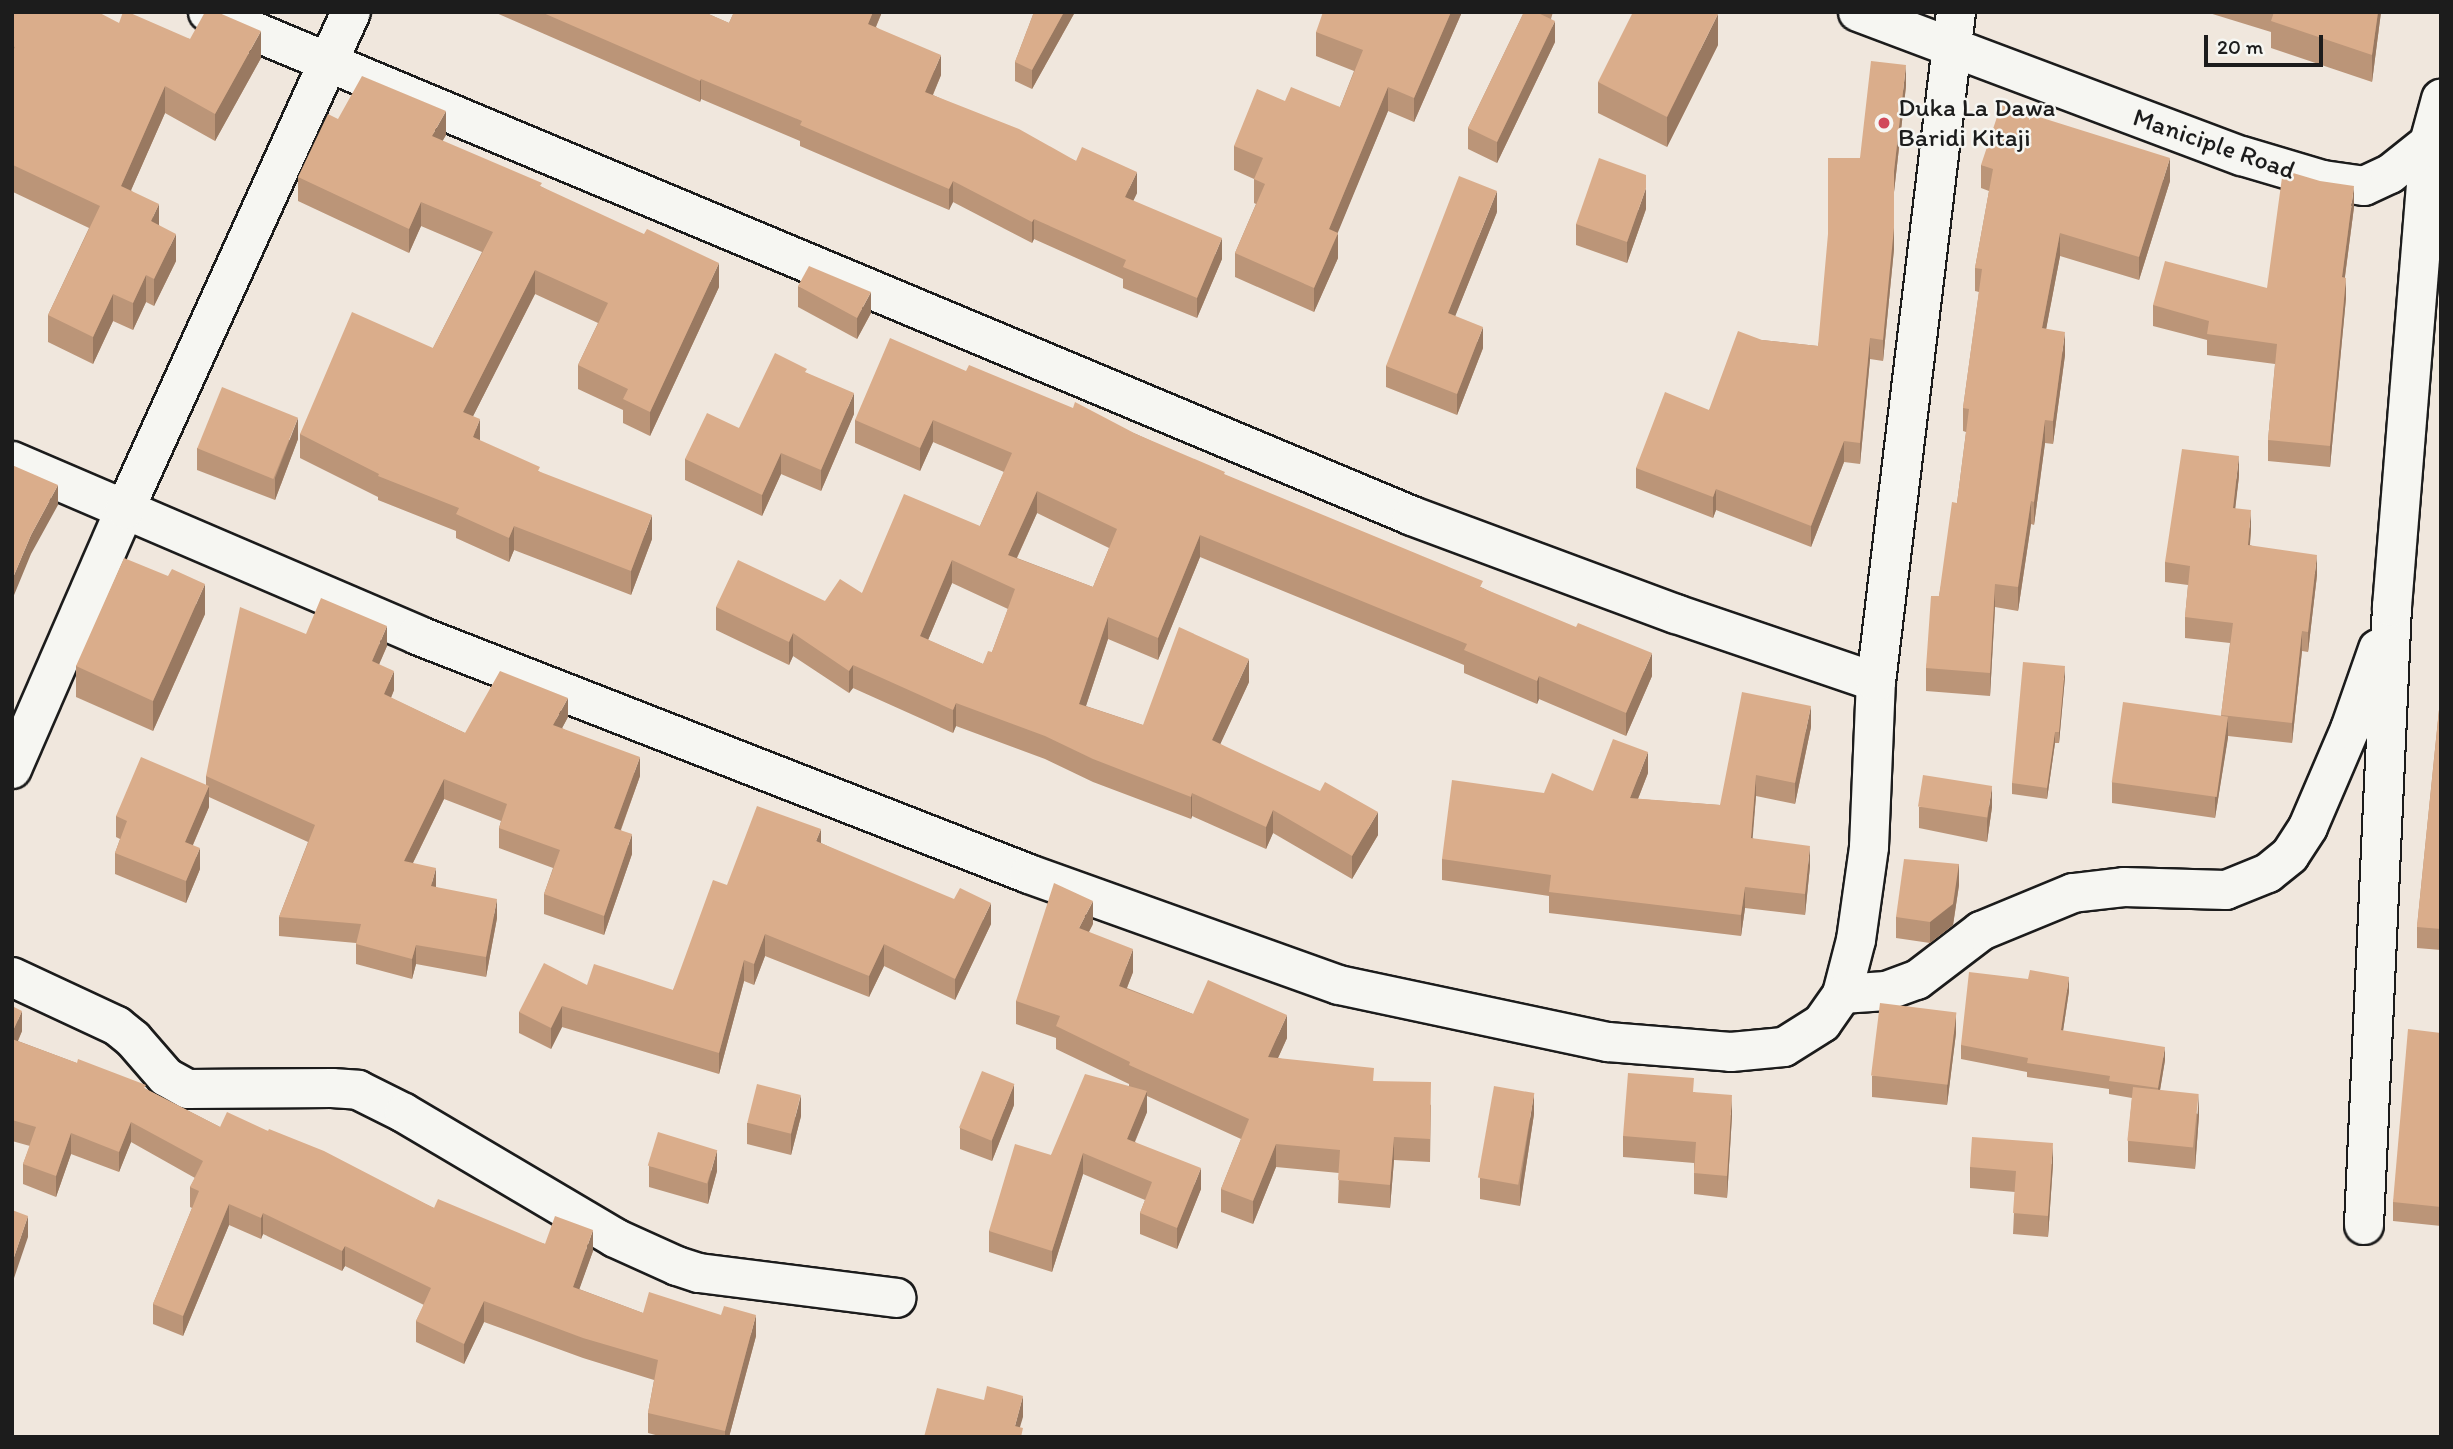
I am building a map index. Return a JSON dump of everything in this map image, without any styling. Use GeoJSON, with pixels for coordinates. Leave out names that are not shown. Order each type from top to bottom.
{"type":"FeatureCollection","features":[{"type":"Feature","properties":{"kind":"street"},"geometry":{"type":"LineString","coordinates":[[208,12],[329,65],[1412,516],[1676,614],[1876,682]]}},
{"type":"Feature","properties":{"kind":"street"},"geometry":{"type":"LineString","coordinates":[[12,769],[125,509],[351,12]]}},
{"type":"Feature","properties":{"kind":"street","name":"Maniciple Road"},"geometry":{"type":"LineString","coordinates":[[1858,12],[2242,156],[2323,180],[2364,186],[2390,174],[2428,143]]}},
{"type":"Feature","properties":{"kind":"street"},"geometry":{"type":"LineString","coordinates":[[12,461],[417,635],[1029,874],[1339,985],[1608,1042],[1731,1052],[1784,1047],[1822,1023],[1842,994],[1856,940],[1868,847],[1876,682],[1956,12]]}},
{"type":"Feature","properties":{"kind":"street"},"geometry":{"type":"LineString","coordinates":[[2364,1225],[2392,607],[2428,143],[2441,99]]}},
{"type":"Feature","properties":{"kind":"street"},"geometry":{"type":"LineString","coordinates":[[1842,994],[1886,991],[1917,980],[1981,931],[2073,893],[2123,887],[2225,890],[2268,873],[2290,855],[2325,791],[2350,729],[2392,607]]}},
{"type":"Feature","properties":{"kind":"street"},"geometry":{"type":"LineString","coordinates":[[12,977],[117,1026],[133,1039],[166,1077],[188,1089],[358,1090],[404,1112],[615,1238],[677,1266],[699,1273],[896,1298]]}},
{"type":"Feature","properties":{"kind":"building"},"geometry":{"type":"Polygon","coordinates":[[[12,12],[98,12],[119,23],[123,12],[128,12],[190,39],[205,12],[217,12],[261,31],[215,114],[165,86],[121,186],[159,204],[151,221],[176,234],[154,279],[146,275],[133,303],[113,294],[93,337],[48,315],[100,206],[13,165],[12,167],[12,53],[15,47],[12,46],[12,12]]]}},
{"type":"Feature","properties":{"kind":"building"},"geometry":{"type":"Polygon","coordinates":[[[541,12],[704,12],[729,23],[734,12],[873,12],[868,24],[941,55],[925,92],[1019,129],[1076,161],[1082,147],[1137,172],[1125,197],[1222,238],[1197,298],[1123,267],[1126,260],[1034,219],[1032,222],[953,181],[949,189],[800,125],[802,121],[701,79],[700,81],[541,12]]]}},
{"type":"Feature","properties":{"kind":"building"},"geometry":{"type":"Polygon","coordinates":[[[1034,12],[1064,12],[1032,70],[1015,62],[1034,12]]]}},
{"type":"Feature","properties":{"kind":"building"},"geometry":{"type":"Polygon","coordinates":[[[1323,12],[1451,12],[1414,98],[1388,87],[1329,229],[1338,233],[1314,288],[1235,253],[1265,184],[1254,179],[1263,158],[1234,146],[1257,89],[1285,101],[1291,87],[1340,107],[1363,50],[1316,32],[1323,12]]]}},
{"type":"Feature","properties":{"kind":"building"},"geometry":{"type":"Polygon","coordinates":[[[1524,12],[1536,12],[1555,21],[1497,142],[1468,128],[1524,12]]]}},
{"type":"Feature","properties":{"kind":"building"},"geometry":{"type":"Polygon","coordinates":[[[1633,12],[1718,14],[1667,117],[1598,82],[1633,12]]]}},
{"type":"Feature","properties":{"kind":"building"},"geometry":{"type":"Polygon","coordinates":[[[2274,12],[2378,12],[2372,55],[2271,21],[2274,12]]]}},
{"type":"Feature","properties":{"kind":"building"},"geometry":{"type":"Polygon","coordinates":[[[1871,61],[1906,65],[1894,171],[1894,228],[1883,340],[1870,338],[1860,443],[1844,441],[1811,526],[1716,489],[1713,497],[1636,468],[1665,392],[1709,410],[1738,331],[1762,340],[1818,346],[1828,234],[1828,158],[1860,158],[1871,61]]]}},
{"type":"Feature","properties":{"kind":"building"},"geometry":{"type":"Polygon","coordinates":[[[362,76],[446,111],[432,136],[542,183],[540,186],[644,234],[647,229],[719,263],[650,412],[623,399],[628,389],[578,365],[608,303],[535,270],[463,412],[480,419],[473,437],[540,467],[538,471],[652,515],[631,571],[514,526],[509,538],[456,514],[459,508],[378,476],[379,474],[300,434],[352,312],[433,348],[493,232],[421,202],[409,229],[298,177],[328,114],[338,119],[362,76]]]}},
{"type":"Feature","properties":{"kind":"building"},"geometry":{"type":"Polygon","coordinates":[[[2001,105],[2170,158],[2139,257],[2060,233],[2042,328],[2065,332],[2053,421],[2045,420],[2034,502],[2031,501],[2018,587],[1995,584],[1990,673],[1926,668],[1931,596],[1939,596],[1952,502],[1957,503],[1969,409],[1963,408],[1982,269],[1975,268],[1993,169],[1981,165],[2001,105]]]}},
{"type":"Feature","properties":{"kind":"building"},"geometry":{"type":"Polygon","coordinates":[[[1599,158],[1646,175],[1646,188],[1627,242],[1576,224],[1599,158]]]}},
{"type":"Feature","properties":{"kind":"building"},"geometry":{"type":"Polygon","coordinates":[[[2283,170],[2320,181],[2354,186],[2342,277],[2346,278],[2330,446],[2268,440],[2277,344],[2207,334],[2209,321],[2153,305],[2165,261],[2267,288],[2283,170]]]}},
{"type":"Feature","properties":{"kind":"building"},"geometry":{"type":"Polygon","coordinates":[[[1459,176],[1497,191],[1448,313],[1483,327],[1457,394],[1386,366],[1459,176]]]}},
{"type":"Feature","properties":{"kind":"building"},"geometry":{"type":"Polygon","coordinates":[[[809,266],[871,292],[857,318],[798,286],[809,266]]]}},
{"type":"Feature","properties":{"kind":"building"},"geometry":{"type":"Polygon","coordinates":[[[890,338],[966,371],[969,365],[1073,408],[1075,402],[1136,434],[1225,472],[1224,474],[1483,581],[1480,587],[1576,627],[1578,623],[1652,653],[1626,713],[1539,676],[1537,681],[1464,650],[1467,644],[1200,535],[1158,638],[1108,617],[1079,704],[1143,725],[1179,627],[1249,659],[1212,740],[1320,791],[1325,782],[1378,812],[1352,856],[1273,810],[1266,827],[1192,793],[1191,797],[1093,759],[1045,736],[956,703],[953,710],[853,665],[849,671],[793,633],[789,642],[716,607],[738,560],[825,601],[840,579],[862,593],[904,494],[980,526],[1012,453],[933,420],[920,448],[855,420],[890,338]],[[1037,491],[1008,555],[1093,587],[1117,529],[1037,491]],[[952,560],[920,636],[983,664],[988,651],[992,652],[1015,589],[952,560]]]}},
{"type":"Feature","properties":{"kind":"building"},"geometry":{"type":"Polygon","coordinates":[[[775,353],[807,369],[805,372],[854,393],[821,470],[781,453],[762,495],[685,459],[707,413],[739,428],[775,353]]]}},
{"type":"Feature","properties":{"kind":"building"},"geometry":{"type":"Polygon","coordinates":[[[222,387],[298,418],[273,479],[197,448],[222,387]]]}},
{"type":"Feature","properties":{"kind":"building"},"geometry":{"type":"Polygon","coordinates":[[[2182,449],[2239,456],[2233,508],[2251,510],[2248,545],[2317,555],[2308,632],[2302,631],[2292,723],[2221,715],[2233,623],[2185,617],[2190,566],[2165,562],[2182,449]]]}},
{"type":"Feature","properties":{"kind":"building"},"geometry":{"type":"Polygon","coordinates":[[[12,465],[58,485],[31,535],[12,580],[12,465]]]}},
{"type":"Feature","properties":{"kind":"building"},"geometry":{"type":"Polygon","coordinates":[[[124,558],[168,576],[172,569],[205,584],[153,701],[76,666],[124,558]]]}},
{"type":"Feature","properties":{"kind":"building"},"geometry":{"type":"Polygon","coordinates":[[[321,598],[387,626],[372,661],[394,671],[384,694],[465,733],[500,671],[568,698],[553,725],[640,757],[614,828],[632,834],[604,916],[544,894],[560,850],[499,828],[507,804],[444,779],[404,861],[436,868],[431,886],[497,899],[486,957],[416,945],[412,959],[356,944],[361,924],[279,917],[315,825],[206,776],[240,607],[306,634],[321,598]]]}},
{"type":"Feature","properties":{"kind":"building"},"geometry":{"type":"Polygon","coordinates":[[[2023,662],[2065,666],[2059,732],[2055,732],[2047,788],[2012,783],[2023,662]]]}},
{"type":"Feature","properties":{"kind":"building"},"geometry":{"type":"Polygon","coordinates":[[[2441,690],[2441,929],[2417,927],[2441,690]]]}},
{"type":"Feature","properties":{"kind":"building"},"geometry":{"type":"Polygon","coordinates":[[[1742,692],[1811,706],[1795,783],[1756,775],[1751,838],[1810,846],[1805,894],[1745,887],[1741,915],[1549,892],[1551,875],[1442,859],[1452,780],[1544,793],[1552,773],[1593,791],[1613,739],[1648,752],[1630,798],[1720,805],[1742,692]]]}},
{"type":"Feature","properties":{"kind":"building"},"geometry":{"type":"Polygon","coordinates":[[[2123,702],[2228,717],[2217,797],[2112,782],[2123,702]]]}},
{"type":"Feature","properties":{"kind":"building"},"geometry":{"type":"Polygon","coordinates":[[[141,757],[209,786],[185,842],[200,848],[186,881],[115,853],[127,821],[116,816],[141,757]]]}},
{"type":"Feature","properties":{"kind":"building"},"geometry":{"type":"Polygon","coordinates":[[[1923,775],[1992,786],[1987,818],[1918,807],[1923,775]]]}},
{"type":"Feature","properties":{"kind":"building"},"geometry":{"type":"Polygon","coordinates":[[[757,806],[821,829],[816,841],[954,899],[960,888],[991,903],[955,979],[884,944],[869,976],[765,934],[754,964],[744,960],[719,1053],[562,1006],[551,1028],[519,1012],[544,963],[587,985],[594,964],[673,990],[713,880],[727,885],[757,806]]]}},
{"type":"Feature","properties":{"kind":"building"},"geometry":{"type":"Polygon","coordinates":[[[1904,859],[1959,864],[1953,904],[1930,922],[1896,917],[1904,859]]]}},
{"type":"Feature","properties":{"kind":"building"},"geometry":{"type":"Polygon","coordinates":[[[1054,883],[1093,901],[1079,928],[1133,949],[1119,986],[1193,1014],[1208,980],[1287,1015],[1268,1057],[1374,1068],[1373,1081],[1431,1082],[1430,1139],[1394,1137],[1390,1185],[1338,1180],[1340,1150],[1276,1144],[1253,1201],[1221,1189],[1249,1119],[1129,1065],[1130,1062],[1056,1026],[1060,1016],[1016,1001],[1054,883]]]}},
{"type":"Feature","properties":{"kind":"building"},"geometry":{"type":"Polygon","coordinates":[[[2030,970],[2069,977],[2061,1030],[2165,1047],[2158,1088],[2109,1081],[2110,1076],[2027,1063],[2028,1058],[1961,1045],[1969,972],[2028,979],[2030,970]]]}},
{"type":"Feature","properties":{"kind":"building"},"geometry":{"type":"Polygon","coordinates":[[[1880,1003],[1956,1012],[1948,1085],[1871,1075],[1880,1003]]]}},
{"type":"Feature","properties":{"kind":"building"},"geometry":{"type":"Polygon","coordinates":[[[12,1006],[22,1011],[12,1033],[12,1006]]]}},
{"type":"Feature","properties":{"kind":"building"},"geometry":{"type":"Polygon","coordinates":[[[2408,1029],[2441,1033],[2441,1207],[2393,1202],[2408,1029]]]}},
{"type":"Feature","properties":{"kind":"building"},"geometry":{"type":"Polygon","coordinates":[[[12,1039],[77,1063],[78,1059],[146,1085],[144,1088],[220,1127],[227,1112],[268,1131],[269,1129],[324,1151],[434,1208],[438,1199],[545,1244],[555,1216],[593,1230],[573,1287],[643,1313],[649,1292],[721,1315],[724,1306],[756,1315],[725,1431],[648,1413],[658,1360],[583,1338],[484,1301],[464,1344],[416,1321],[431,1288],[345,1246],[342,1251],[263,1213],[261,1218],[229,1204],[183,1316],[153,1304],[199,1191],[190,1187],[203,1161],[131,1122],[119,1152],[71,1133],[56,1176],[23,1164],[36,1127],[12,1120],[12,1039]]]}},
{"type":"Feature","properties":{"kind":"building"},"geometry":{"type":"Polygon","coordinates":[[[982,1071],[1014,1084],[992,1141],[959,1128],[982,1071]]]}},
{"type":"Feature","properties":{"kind":"building"},"geometry":{"type":"Polygon","coordinates":[[[1628,1073],[1694,1078],[1693,1092],[1732,1095],[1727,1176],[1694,1173],[1696,1142],[1623,1136],[1628,1073]]]}},
{"type":"Feature","properties":{"kind":"building"},"geometry":{"type":"Polygon","coordinates":[[[1085,1074],[1147,1091],[1127,1139],[1201,1168],[1177,1228],[1140,1213],[1152,1182],[1083,1153],[1052,1251],[989,1231],[1015,1144],[1051,1155],[1085,1074]]]}},
{"type":"Feature","properties":{"kind":"building"},"geometry":{"type":"Polygon","coordinates":[[[757,1084],[801,1095],[791,1134],[747,1123],[757,1084]]]}},
{"type":"Feature","properties":{"kind":"building"},"geometry":{"type":"Polygon","coordinates":[[[1494,1086],[1534,1093],[1518,1185],[1478,1178],[1494,1086]]]}},
{"type":"Feature","properties":{"kind":"building"},"geometry":{"type":"Polygon","coordinates":[[[2133,1087],[2199,1094],[2193,1148],[2127,1141],[2133,1087]]]}},
{"type":"Feature","properties":{"kind":"building"},"geometry":{"type":"Polygon","coordinates":[[[658,1132],[717,1150],[707,1184],[648,1165],[658,1132]]]}},
{"type":"Feature","properties":{"kind":"building"},"geometry":{"type":"Polygon","coordinates":[[[1972,1137],[2053,1143],[2048,1216],[2013,1213],[2016,1171],[1970,1167],[1972,1137]]]}},
{"type":"Feature","properties":{"kind":"building"},"geometry":{"type":"Polygon","coordinates":[[[12,1210],[28,1216],[12,1263],[12,1210]]]}},
{"type":"Feature","properties":{"kind":"building"},"geometry":{"type":"Polygon","coordinates":[[[987,1386],[1023,1396],[1015,1426],[1023,1428],[1021,1437],[924,1437],[937,1388],[984,1400],[987,1386]]]}},
{"type":"Feature","properties":{"kind":"place","name":"Duka La Dawa Baridi Kitaji"},"geometry":{"type":"Point","coordinates":[1884,123]}}]}
